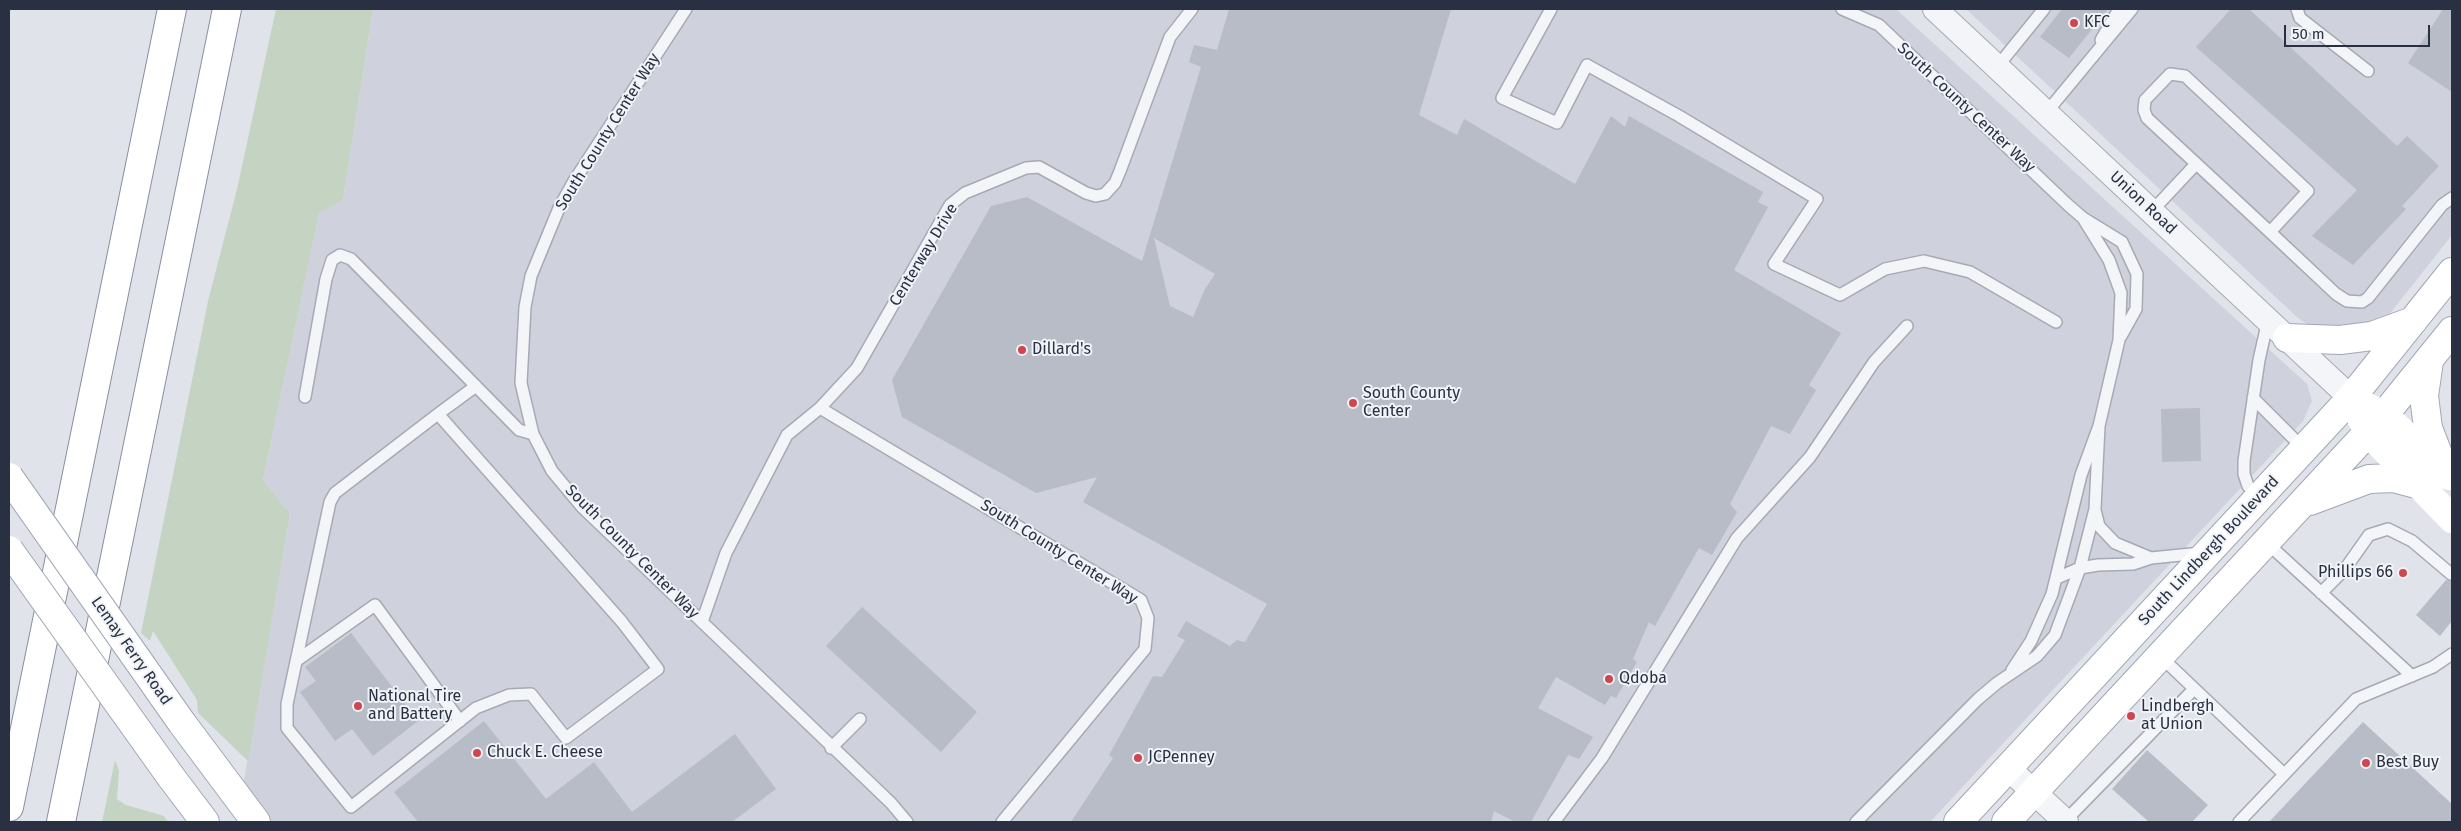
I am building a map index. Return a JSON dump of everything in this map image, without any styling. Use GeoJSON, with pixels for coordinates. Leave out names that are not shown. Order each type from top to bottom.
{"type":"FeatureCollection","features":[{"type":"Feature","properties":{"kind":"main road"},"geometry":{"type":"LineString","coordinates":[[10,802],[172,9]]}},
{"type":"Feature","properties":{"kind":"main road"},"geometry":{"type":"LineString","coordinates":[[61,822],[228,9]]}},
{"type":"Feature","properties":{"kind":"main road","name":"South Lindbergh Boulevard"},"geometry":{"type":"LineString","coordinates":[[1958,822],[2351,398],[2452,272]]}},
{"type":"Feature","properties":{"kind":"main road"},"geometry":{"type":"LineString","coordinates":[[2287,338],[2340,340],[2372,336],[2413,321]]}},
{"type":"Feature","properties":{"kind":"main road"},"geometry":{"type":"LineString","coordinates":[[2006,822],[2376,424],[2452,331]]}},
{"type":"Feature","properties":{"kind":"main road"},"geometry":{"type":"LineString","coordinates":[[2429,361],[2424,396],[2428,428],[2449,476]]}},
{"type":"Feature","properties":{"kind":"main road","name":"Union Road"},"geometry":{"type":"LineString","coordinates":[[2351,398],[2376,424],[2420,485],[2452,519]]}},
{"type":"Feature","properties":{"kind":"main road","name":"Union Road"},"geometry":{"type":"LineString","coordinates":[[2376,424],[2449,476]]}},
{"type":"Feature","properties":{"kind":"main road","name":"Lemay Ferry Road"},"geometry":{"type":"LineString","coordinates":[[9,477],[182,723],[256,822]]}},
{"type":"Feature","properties":{"kind":"main road"},"geometry":{"type":"LineString","coordinates":[[2304,503],[2369,479],[2392,478],[2420,485]]}},
{"type":"Feature","properties":{"kind":"main road"},"geometry":{"type":"LineString","coordinates":[[9,550],[205,822]]}},
{"type":"Feature","properties":{"kind":"street","name":"Union Road"},"geometry":{"type":"LineString","coordinates":[[1934,9],[2351,398]]}},
{"type":"Feature","properties":{"kind":"street"},"geometry":{"type":"LineString","coordinates":[[2008,768],[2066,822]]}},
{"type":"Feature","properties":{"kind":"lane","name":"South County Center Way"},"geometry":{"type":"LineString","coordinates":[[686,9],[574,181],[559,208],[531,276],[521,342],[521,383],[533,434],[552,471],[582,507],[831,748],[891,803],[907,822]]}},
{"type":"Feature","properties":{"kind":"lane","name":"Centerway Drive"},"geometry":{"type":"LineString","coordinates":[[702,622],[726,553],[787,435],[820,408],[857,368],[950,205],[965,193],[1026,168],[1039,167],[1086,193],[1096,196],[1105,194],[1115,183],[1120,171],[1170,37],[1192,9]]}},
{"type":"Feature","properties":{"kind":"lane"},"geometry":{"type":"LineString","coordinates":[[1551,9],[1502,98],[1557,123],[1587,65],[1679,116],[1817,199],[1774,264],[1840,295],[1885,269],[1924,261],[1970,272],[2056,322]]}},
{"type":"Feature","properties":{"kind":"lane","name":"South County Center Way"},"geometry":{"type":"LineString","coordinates":[[1842,9],[1879,25],[2083,218],[2122,242],[2137,274],[2136,309],[2119,340]]}},
{"type":"Feature","properties":{"kind":"lane"},"geometry":{"type":"LineString","coordinates":[[1997,67],[2041,12],[2049,9]]}},
{"type":"Feature","properties":{"kind":"lane"},"geometry":{"type":"LineString","coordinates":[[2092,57],[2118,9]]}},
{"type":"Feature","properties":{"kind":"lane"},"geometry":{"type":"LineString","coordinates":[[2046,113],[2132,9]]}},
{"type":"Feature","properties":{"kind":"lane"},"geometry":{"type":"LineString","coordinates":[[2297,9],[2300,18],[2368,71]]}},
{"type":"Feature","properties":{"kind":"lane"},"geometry":{"type":"LineString","coordinates":[[2270,232],[2308,191],[2186,76],[2170,74],[2145,100],[2144,110],[2147,118],[2336,294],[2347,301],[2362,302],[2368,298],[2442,205],[2452,198]]}},
{"type":"Feature","properties":{"kind":"lane"},"geometry":{"type":"LineString","coordinates":[[2152,211],[2196,164]]}},
{"type":"Feature","properties":{"kind":"lane","name":"South County Center Way"},"geometry":{"type":"LineString","coordinates":[[2009,674],[2035,634],[2052,594],[2081,475],[2099,426],[2119,340],[2121,293],[2109,260],[2083,218]]}},
{"type":"Feature","properties":{"kind":"lane"},"geometry":{"type":"LineString","coordinates":[[305,397],[326,279],[332,260],[340,255],[351,259],[519,430],[533,434]]}},
{"type":"Feature","properties":{"kind":"lane"},"geometry":{"type":"LineString","coordinates":[[2260,497],[2248,486],[2244,474],[2253,398],[2268,320]]}},
{"type":"Feature","properties":{"kind":"lane"},"geometry":{"type":"LineString","coordinates":[[1554,822],[1602,758],[1737,538],[1810,457],[1874,362],[1907,326]]}},
{"type":"Feature","properties":{"kind":"lane"},"geometry":{"type":"LineString","coordinates":[[438,414],[622,622],[658,670],[566,738],[531,694],[509,695],[476,708],[351,807],[287,728],[287,704],[327,514],[335,493],[438,414],[476,386]]}},
{"type":"Feature","properties":{"kind":"lane"},"geometry":{"type":"LineString","coordinates":[[2253,398],[2304,449]]}},
{"type":"Feature","properties":{"kind":"lane","name":"South County Center Way"},"geometry":{"type":"LineString","coordinates":[[820,408],[1141,600],[1144,606],[1148,618],[1145,649],[1002,822]]}},
{"type":"Feature","properties":{"kind":"lane","name":"South County Center Way"},"geometry":{"type":"LineString","coordinates":[[1856,822],[1978,699],[2009,674],[2038,656],[2055,635],[2080,568],[2094,508],[2099,426]]}},
{"type":"Feature","properties":{"kind":"lane"},"geometry":{"type":"LineString","coordinates":[[2094,508],[2099,526],[2116,543],[2151,558]]}},
{"type":"Feature","properties":{"kind":"lane"},"geometry":{"type":"LineString","coordinates":[[2322,593],[2345,569],[2369,534],[2388,529],[2412,541],[2452,574]]}},
{"type":"Feature","properties":{"kind":"lane"},"geometry":{"type":"LineString","coordinates":[[2266,542],[2412,676]]}},
{"type":"Feature","properties":{"kind":"lane"},"geometry":{"type":"LineString","coordinates":[[2057,578],[2080,568],[2098,565],[2133,564],[2151,558],[2208,553]]}},
{"type":"Feature","properties":{"kind":"lane"},"geometry":{"type":"LineString","coordinates":[[296,661],[375,604],[460,721]]}},
{"type":"Feature","properties":{"kind":"lane"},"geometry":{"type":"LineString","coordinates":[[2239,822],[2356,699],[2433,667],[2452,654]]}},
{"type":"Feature","properties":{"kind":"lane"},"geometry":{"type":"LineString","coordinates":[[2160,656],[2284,774]]}},
{"type":"Feature","properties":{"kind":"lane"},"geometry":{"type":"LineString","coordinates":[[2066,822],[2194,689]]}},
{"type":"Feature","properties":{"kind":"lane"},"geometry":{"type":"LineString","coordinates":[[831,748],[860,719]]}},
{"type":"Feature","properties":{"kind":"shaded area"},"geometry":{"type":"Polygon","coordinates":[[[373,9],[1896,9],[2307,384],[2312,401],[2303,421],[1930,822],[271,822],[243,786],[290,515],[263,480],[319,212],[343,200],[373,9]]]}},
{"type":"Feature","properties":{"kind":"shaded area"},"geometry":{"type":"Polygon","coordinates":[[[1966,9],[2452,9],[2452,235],[2384,321],[2368,330],[2310,326],[2297,317],[1966,9]]]}},
{"type":"Feature","properties":{"kind":"green space"},"geometry":{"type":"Polygon","coordinates":[[[276,9],[373,9],[343,200],[319,213],[263,480],[290,514],[248,761],[198,713],[197,700],[153,631],[150,641],[141,633],[208,301],[237,189],[276,9]]]}},
{"type":"Feature","properties":{"kind":"green space"},"geometry":{"type":"Polygon","coordinates":[[[115,760],[119,771],[117,799],[126,805],[164,816],[168,822],[102,822],[115,760]]]}},
{"type":"Feature","properties":{"kind":"building","name":"South County Center"},"geometry":{"type":"Polygon","coordinates":[[[1229,9],[1451,9],[1419,115],[1457,135],[1464,119],[1575,184],[1611,116],[1625,127],[1629,116],[1763,192],[1758,202],[1768,207],[1734,270],[1841,333],[1809,385],[1816,390],[1790,434],[1771,426],[1730,504],[1737,512],[1712,555],[1699,548],[1655,626],[1649,622],[1633,659],[1637,662],[1616,698],[1611,696],[1605,705],[1556,677],[1538,708],[1593,737],[1579,759],[1568,755],[1531,822],[1515,822],[1494,811],[1491,822],[1071,822],[1113,758],[1109,755],[1153,676],[1162,677],[1185,640],[1177,636],[1186,621],[1230,646],[1237,640],[1245,642],[1267,604],[1083,502],[1097,477],[1036,493],[902,417],[892,380],[991,206],[1027,197],[1142,261],[1201,67],[1189,62],[1194,45],[1217,50],[1229,9]],[[1154,238],[1170,306],[1193,317],[1204,291],[1215,274],[1154,238]]]}},
{"type":"Feature","properties":{"kind":"building","name":"KFC"},"geometry":{"type":"Polygon","coordinates":[[[2062,9],[2108,9],[2069,58],[2040,37],[2062,9]]]}},
{"type":"Feature","properties":{"kind":"building"},"geometry":{"type":"Polygon","coordinates":[[[2231,9],[2249,9],[2397,146],[2407,136],[2439,166],[2402,206],[2406,209],[2353,265],[2312,236],[2357,190],[2196,47],[2231,9]]]}},
{"type":"Feature","properties":{"kind":"building"},"geometry":{"type":"Polygon","coordinates":[[[2443,9],[2452,9],[2452,92],[2408,63],[2443,9]]]}},
{"type":"Feature","properties":{"kind":"building"},"geometry":{"type":"Polygon","coordinates":[[[2200,408],[2201,461],[2162,462],[2161,409],[2200,408]]]}},
{"type":"Feature","properties":{"kind":"building"},"geometry":{"type":"Polygon","coordinates":[[[2446,580],[2452,581],[2452,621],[2440,636],[2416,615],[2446,580]]]}},
{"type":"Feature","properties":{"kind":"building"},"geometry":{"type":"Polygon","coordinates":[[[862,607],[977,712],[941,752],[826,646],[862,607]]]}},
{"type":"Feature","properties":{"kind":"building","name":"National Tire and Battery"},"geometry":{"type":"Polygon","coordinates":[[[351,633],[418,721],[373,756],[352,729],[335,741],[300,692],[316,681],[305,667],[351,633]]]}},
{"type":"Feature","properties":{"kind":"building"},"geometry":{"type":"Polygon","coordinates":[[[484,721],[546,799],[594,762],[632,812],[735,734],[776,789],[732,822],[418,822],[394,792],[484,721]]]}},
{"type":"Feature","properties":{"kind":"building","name":"Best Buy"},"geometry":{"type":"Polygon","coordinates":[[[2363,722],[2452,804],[2452,822],[2269,822],[2363,722]]]}},
{"type":"Feature","properties":{"kind":"building"},"geometry":{"type":"Polygon","coordinates":[[[2147,750],[2208,805],[2192,822],[2149,822],[2112,789],[2147,750]]]}},
{"type":"Feature","properties":{"kind":"place","name":"KFC"},"geometry":{"type":"Point","coordinates":[2074,23]}},
{"type":"Feature","properties":{"kind":"place","name":"Dillard's"},"geometry":{"type":"Point","coordinates":[1022,350]}},
{"type":"Feature","properties":{"kind":"place","name":"South County Center"},"geometry":{"type":"Point","coordinates":[1353,403]}},
{"type":"Feature","properties":{"kind":"place","name":"Phillips 66"},"geometry":{"type":"Point","coordinates":[2403,573]}},
{"type":"Feature","properties":{"kind":"place","name":"Qdoba"},"geometry":{"type":"Point","coordinates":[1609,679]}},
{"type":"Feature","properties":{"kind":"place","name":"National Tire and Battery"},"geometry":{"type":"Point","coordinates":[358,706]}},
{"type":"Feature","properties":{"kind":"place","name":"Lindbergh at Union"},"geometry":{"type":"Point","coordinates":[2131,716]}},
{"type":"Feature","properties":{"kind":"place","name":"Chuck E. Cheese"},"geometry":{"type":"Point","coordinates":[477,753]}},
{"type":"Feature","properties":{"kind":"place","name":"JCPenney"},"geometry":{"type":"Point","coordinates":[1138,758]}},
{"type":"Feature","properties":{"kind":"place","name":"Best Buy"},"geometry":{"type":"Point","coordinates":[2366,763]}}]}
